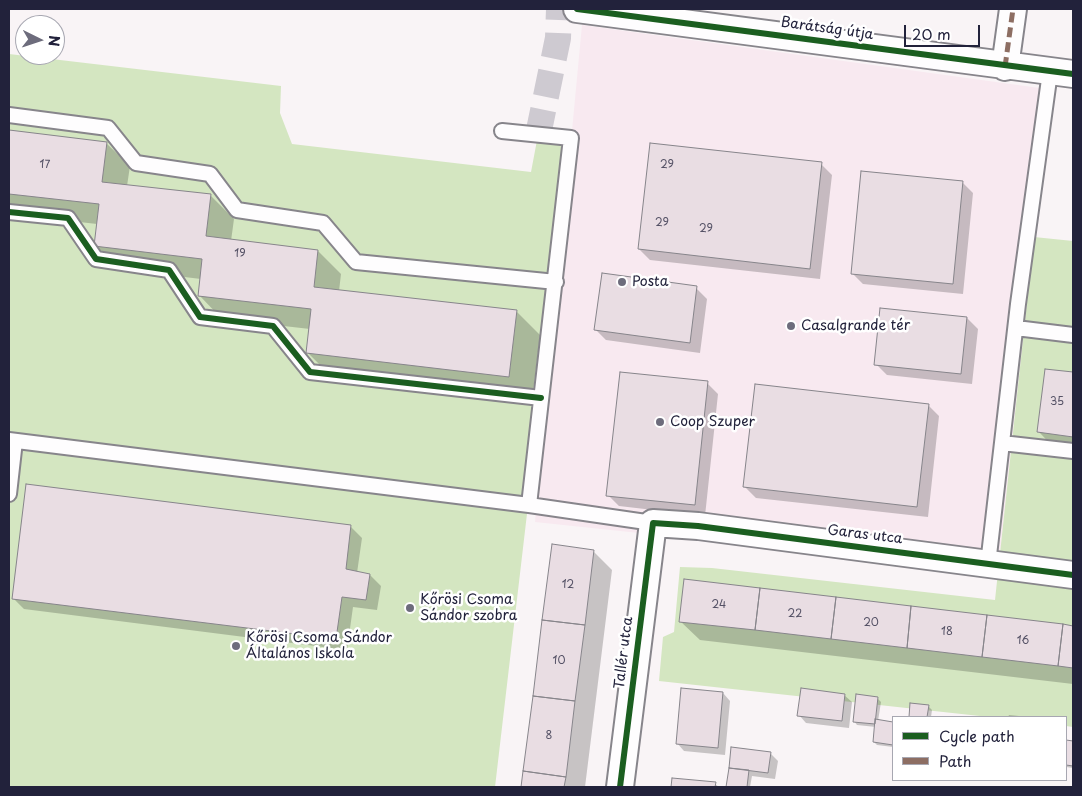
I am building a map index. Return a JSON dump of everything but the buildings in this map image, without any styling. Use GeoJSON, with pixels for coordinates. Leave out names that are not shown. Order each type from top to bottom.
{"type":"FeatureCollection","features":[{"type":"Feature","properties":{"kind":"street","name":"Barátság útja"},"geometry":{"type":"LineString","coordinates":[[577,9],[1005,67],[1062,73]]}},
{"type":"Feature","properties":{"kind":"street"},"geometry":{"type":"LineString","coordinates":[[1005,67],[1013,9]]}},
{"type":"Feature","properties":{"kind":"street","name":"Garas utca"},"geometry":{"type":"LineString","coordinates":[[653,523],[698,526],[1073,575]]}},
{"type":"Feature","properties":{"kind":"street","name":"Tallér utca"},"geometry":{"type":"LineString","coordinates":[[620,787],[653,523]]}},
{"type":"Feature","properties":{"kind":"lane"},"geometry":{"type":"LineString","coordinates":[[988,564],[1016,328],[1062,73]]}},
{"type":"Feature","properties":{"kind":"lane"},"geometry":{"type":"LineString","coordinates":[[9,115],[108,128],[136,163],[210,174],[237,210],[323,223],[356,262],[556,282]]}},
{"type":"Feature","properties":{"kind":"lane"},"geometry":{"type":"LineString","coordinates":[[502,131],[571,138],[529,505]]}},
{"type":"Feature","properties":{"kind":"lane"},"geometry":{"type":"LineString","coordinates":[[9,212],[68,218],[96,259],[169,270],[200,317],[273,326],[310,372],[541,398]]}},
{"type":"Feature","properties":{"kind":"lane"},"geometry":{"type":"LineString","coordinates":[[1016,328],[1073,336]]}},
{"type":"Feature","properties":{"kind":"lane"},"geometry":{"type":"LineString","coordinates":[[9,494],[12,440],[529,505],[653,523]]}},
{"type":"Feature","properties":{"kind":"lane"},"geometry":{"type":"LineString","coordinates":[[1002,443],[1073,451]]}},
{"type":"Feature","properties":{"kind":"shaded area"},"geometry":{"type":"Polygon","coordinates":[[[582,25],[1054,90],[1034,237],[998,571],[535,522],[582,25]]]}},
{"type":"Feature","properties":{"kind":"green space"},"geometry":{"type":"Polygon","coordinates":[[[9,54],[15,55],[15,65],[65,65],[65,61],[281,86],[280,113],[292,144],[531,172],[538,135],[571,138],[495,787],[9,787],[9,54]]]}},
{"type":"Feature","properties":{"kind":"green space"},"geometry":{"type":"Polygon","coordinates":[[[1034,237],[1073,241],[1073,727],[1067,726],[1067,716],[980,716],[659,681],[663,637],[674,632],[680,567],[712,568],[995,600],[1034,237]]]}},
{"type":"Feature","properties":{"kind":"tunnel"},"geometry":{"type":"LineString","coordinates":[[538,135],[558,38],[559,9]]}},
{"type":"Feature","properties":{"kind":"marked path"},"geometry":{"type":"LineString","coordinates":[[1005,67],[1013,9]]}},
{"type":"Feature","properties":{"kind":"cycle path"},"geometry":{"type":"LineString","coordinates":[[577,9],[1073,74]]}},
{"type":"Feature","properties":{"kind":"cycle path"},"geometry":{"type":"LineString","coordinates":[[9,212],[68,218],[96,259],[169,270],[200,317],[273,326],[310,372],[541,398]]}},
{"type":"Feature","properties":{"kind":"cycle path"},"geometry":{"type":"LineString","coordinates":[[620,787],[653,523],[698,526],[1073,575]]}},
{"type":"Feature","properties":{"kind":"place","name":"Posta"},"geometry":{"type":"Point","coordinates":[622,282]}},
{"type":"Feature","properties":{"kind":"place","name":"Casalgrande tér"},"geometry":{"type":"Point","coordinates":[791,326]}},
{"type":"Feature","properties":{"kind":"place","name":"Coop Szuper"},"geometry":{"type":"Point","coordinates":[660,422]}},
{"type":"Feature","properties":{"kind":"place","name":"Kőrösi Csoma Sándor szobra"},"geometry":{"type":"Point","coordinates":[410,608]}},
{"type":"Feature","properties":{"kind":"place","name":"Kőrösi Csoma Sándor Általános Iskola"},"geometry":{"type":"Point","coordinates":[236,646]}}]}
